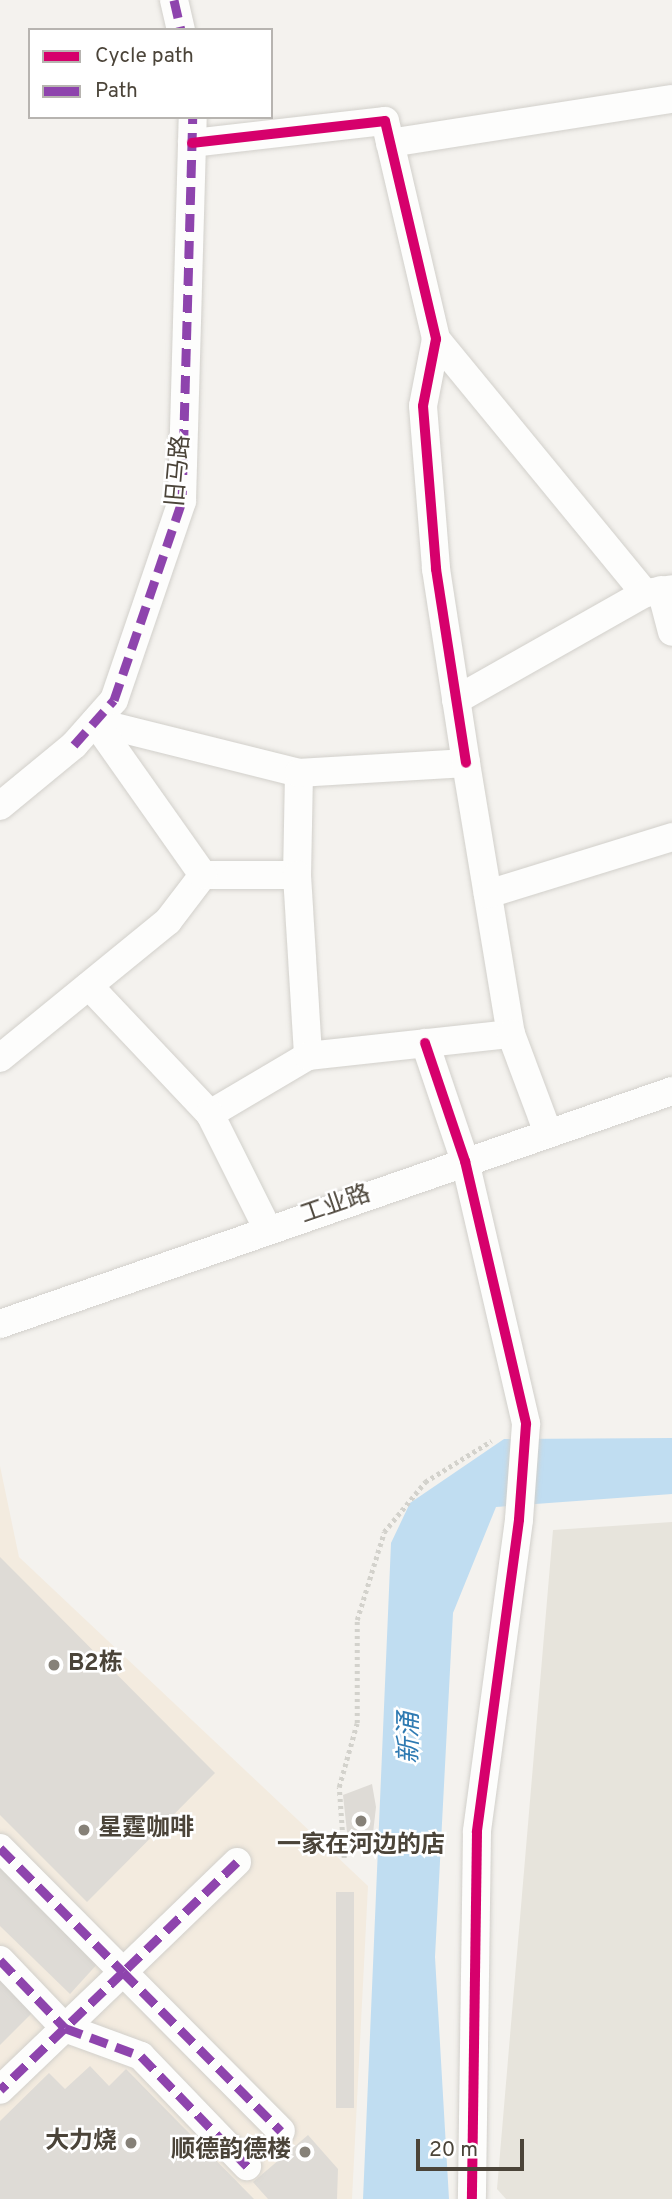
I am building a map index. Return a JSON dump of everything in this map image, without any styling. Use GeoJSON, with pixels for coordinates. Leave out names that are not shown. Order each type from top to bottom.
{"type":"FeatureCollection","features":[{"type":"Feature","properties":{"kind":"street"},"geometry":{"type":"LineString","coordinates":[[174,0],[180,28]]}},
{"type":"Feature","properties":{"kind":"street"},"geometry":{"type":"LineString","coordinates":[[390,142],[672,99]]}},
{"type":"Feature","properties":{"kind":"street"},"geometry":{"type":"LineString","coordinates":[[193,130],[385,121],[436,339],[423,406],[436,569],[466,763],[511,1034],[548,1133]]}},
{"type":"Feature","properties":{"kind":"street","name":"旧马路"},"geometry":{"type":"LineString","coordinates":[[0,806],[95,722],[114,700],[182,501],[193,130]]}},
{"type":"Feature","properties":{"kind":"street"},"geometry":{"type":"LineString","coordinates":[[436,339],[659,591],[672,632]]}},
{"type":"Feature","properties":{"kind":"street"},"geometry":{"type":"LineString","coordinates":[[456,700],[659,591]]}},
{"type":"Feature","properties":{"kind":"street"},"geometry":{"type":"LineString","coordinates":[[95,722],[299,773],[466,763]]}},
{"type":"Feature","properties":{"kind":"street"},"geometry":{"type":"LineString","coordinates":[[95,722],[203,875]]}},
{"type":"Feature","properties":{"kind":"street"},"geometry":{"type":"LineString","coordinates":[[299,773],[297,875],[308,1056]]}},
{"type":"Feature","properties":{"kind":"street"},"geometry":{"type":"LineString","coordinates":[[488,894],[672,837]]}},
{"type":"Feature","properties":{"kind":"street"},"geometry":{"type":"LineString","coordinates":[[203,875],[297,875]]}},
{"type":"Feature","properties":{"kind":"street"},"geometry":{"type":"LineString","coordinates":[[0,1058],[168,921],[203,875]]}},
{"type":"Feature","properties":{"kind":"street"},"geometry":{"type":"LineString","coordinates":[[89,986],[210,1114],[268,1230]]}},
{"type":"Feature","properties":{"kind":"street"},"geometry":{"type":"LineString","coordinates":[[210,1114],[308,1056],[511,1034]]}},
{"type":"Feature","properties":{"kind":"street"},"geometry":{"type":"LineString","coordinates":[[425,1043],[465,1161],[526,1422],[519,1520],[477,1832],[472,2199]]}},
{"type":"Feature","properties":{"kind":"street","name":"工业路"},"geometry":{"type":"LineString","coordinates":[[0,1324],[672,1091]]}},
{"type":"Feature","properties":{"kind":"street"},"geometry":{"type":"LineString","coordinates":[[0,1848],[281,2132]]}},
{"type":"Feature","properties":{"kind":"street"},"geometry":{"type":"LineString","coordinates":[[0,2090],[237,1862]]}},
{"type":"Feature","properties":{"kind":"street"},"geometry":{"type":"LineString","coordinates":[[0,1959],[65,2028],[141,2056],[247,2166]]}},
{"type":"Feature","properties":{"kind":"path"},"geometry":{"type":"LineString","coordinates":[[345,1858],[339,1787],[357,1723],[357,1620],[384,1532],[425,1482],[526,1422]]}},
{"type":"Feature","properties":{"kind":"shaded area"},"geometry":{"type":"Polygon","coordinates":[[[0,1466],[19,1557],[368,1886],[352,2199],[0,2199],[0,1466]]]}},
{"type":"Feature","properties":{"kind":"shaded area"},"geometry":{"type":"Polygon","coordinates":[[[672,1522],[672,2199],[506,2199],[497,2189],[553,1530],[672,1522]]]}},
{"type":"Feature","properties":{"kind":"water","name":"新涌"},"geometry":{"type":"Polygon","coordinates":[[[672,1438],[672,1494],[496,1507],[453,1613],[435,1957],[449,2199],[363,2199],[391,1543],[410,1503],[504,1439],[672,1438]]]}},
{"type":"Feature","properties":{"kind":"building","name":"B2栋"},"geometry":{"type":"Polygon","coordinates":[[[0,1557],[215,1773],[87,1902],[0,1815],[0,1557]]]}},
{"type":"Feature","properties":{"kind":"building"},"geometry":{"type":"Polygon","coordinates":[[[372,1784],[376,1807],[372,1842],[349,1851],[343,1795],[372,1784]]]}},
{"type":"Feature","properties":{"kind":"building"},"geometry":{"type":"Polygon","coordinates":[[[0,1865],[100,1961],[70,1994],[0,1926],[0,1865]]]}},
{"type":"Feature","properties":{"kind":"building"},"geometry":{"type":"Polygon","coordinates":[[[336,1892],[354,1892],[354,2108],[336,2108],[336,1892]]]}},
{"type":"Feature","properties":{"kind":"building"},"geometry":{"type":"Polygon","coordinates":[[[0,1970],[37,2008],[0,2045],[0,1970]]]}},
{"type":"Feature","properties":{"kind":"building"},"geometry":{"type":"Polygon","coordinates":[[[90,2066],[109,2086],[126,2069],[254,2199],[0,2199],[0,2121],[49,2073],[65,2089],[90,2066]]]}},
{"type":"Feature","properties":{"kind":"building","name":"顺德韵德楼"},"geometry":{"type":"Polygon","coordinates":[[[308,2135],[338,2169],[337,2199],[268,2199],[253,2182],[308,2135]]]}},
{"type":"Feature","properties":{"kind":"marked path"},"geometry":{"type":"LineString","coordinates":[[174,0],[181,28]]}},
{"type":"Feature","properties":{"kind":"marked path"},"geometry":{"type":"LineString","coordinates":[[74,745],[114,700],[182,501],[193,119]]}},
{"type":"Feature","properties":{"kind":"marked path"},"geometry":{"type":"LineString","coordinates":[[0,1848],[123,1972],[0,2090]]}},
{"type":"Feature","properties":{"kind":"marked path"},"geometry":{"type":"LineString","coordinates":[[237,1862],[123,1972],[281,2131]]}},
{"type":"Feature","properties":{"kind":"marked path"},"geometry":{"type":"LineString","coordinates":[[0,1960],[65,2028],[141,2056],[247,2166]]}},
{"type":"Feature","properties":{"kind":"cycle path"},"geometry":{"type":"LineString","coordinates":[[192,143],[385,121],[436,339],[423,406],[436,569],[466,763]]}},
{"type":"Feature","properties":{"kind":"cycle path"},"geometry":{"type":"LineString","coordinates":[[425,1043],[465,1161],[526,1424],[519,1520],[477,1832],[472,2199]]}},
{"type":"Feature","properties":{"kind":"place","name":"B2栋"},"geometry":{"type":"Point","coordinates":[54,1665]}},
{"type":"Feature","properties":{"kind":"place","name":"一家在河边的店"},"geometry":{"type":"Point","coordinates":[361,1821]}},
{"type":"Feature","properties":{"kind":"place","name":"星霆咖啡"},"geometry":{"type":"Point","coordinates":[84,1830]}},
{"type":"Feature","properties":{"kind":"place","name":"大力烧"},"geometry":{"type":"Point","coordinates":[131,2143]}},
{"type":"Feature","properties":{"kind":"place","name":"顺德韵德楼"},"geometry":{"type":"Point","coordinates":[305,2152]}}]}
